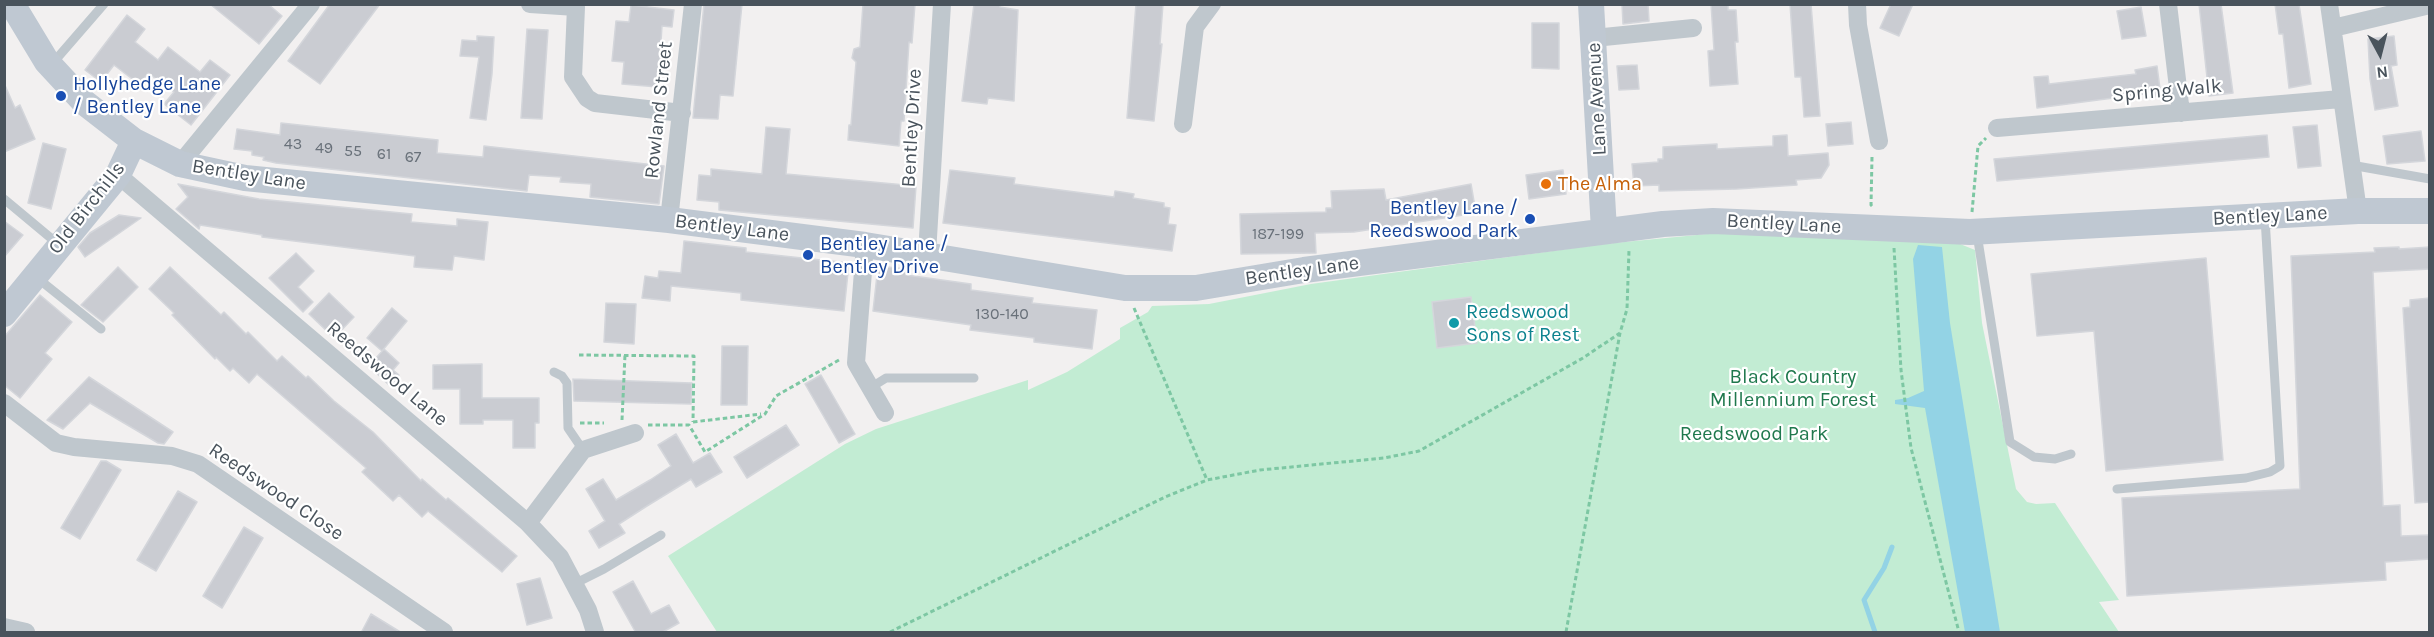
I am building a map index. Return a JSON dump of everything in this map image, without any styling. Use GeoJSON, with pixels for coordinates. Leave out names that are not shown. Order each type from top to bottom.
{"type":"FeatureCollection","features":[{"type":"Feature","properties":{"kind":"street"},"geometry":{"type":"LineString","coordinates":[[12,4],[50,65],[85,103],[134,141]]}},
{"type":"Feature","properties":{"kind":"street"},"geometry":{"type":"LineString","coordinates":[[530,4],[576,8],[573,77],[587,98],[595,103],[682,113]]}},
{"type":"Feature","properties":{"kind":"street","name":"Rowland Street"},"geometry":{"type":"LineString","coordinates":[[669,220],[693,4]]}},
{"type":"Feature","properties":{"kind":"street","name":"Bentley Drive"},"geometry":{"type":"LineString","coordinates":[[927,254],[942,4]]}},
{"type":"Feature","properties":{"kind":"street"},"geometry":{"type":"LineString","coordinates":[[1183,124],[1195,27],[1212,4]]}},
{"type":"Feature","properties":{"kind":"street","name":"Lane Avenue"},"geometry":{"type":"LineString","coordinates":[[1591,4],[1604,230]]}},
{"type":"Feature","properties":{"kind":"street"},"geometry":{"type":"LineString","coordinates":[[1857,4],[1858,25],[1879,141]]}},
{"type":"Feature","properties":{"kind":"street"},"geometry":{"type":"LineString","coordinates":[[2168,4],[2181,113]]}},
{"type":"Feature","properties":{"kind":"street"},"geometry":{"type":"LineString","coordinates":[[2329,4],[2358,211]]}},
{"type":"Feature","properties":{"kind":"street"},"geometry":{"type":"LineString","coordinates":[[180,164],[308,5]]}},
{"type":"Feature","properties":{"kind":"street"},"geometry":{"type":"LineString","coordinates":[[2333,28],[2430,5]]}},
{"type":"Feature","properties":{"kind":"street"},"geometry":{"type":"LineString","coordinates":[[1594,38],[1693,28]]}},
{"type":"Feature","properties":{"kind":"street","name":"Spring Walk"},"geometry":{"type":"LineString","coordinates":[[1996,128],[2341,99]]}},
{"type":"Feature","properties":{"kind":"street","name":"Old Birchills"},"geometry":{"type":"LineString","coordinates":[[4,314],[117,175],[134,141],[180,164]]}},
{"type":"Feature","properties":{"kind":"street","name":"Bentley Lane"},"geometry":{"type":"LineString","coordinates":[[180,164],[245,178],[669,220],[865,245],[1125,288],[1196,288],[1304,270],[1604,230],[1713,221],[1878,228],[1902,240],[1971,232],[2358,211],[2430,211]]}},
{"type":"Feature","properties":{"kind":"street","name":"Reedswood Lane"},"geometry":{"type":"LineString","coordinates":[[117,175],[528,523],[560,557],[588,610],[595,633]]}},
{"type":"Feature","properties":{"kind":"street"},"geometry":{"type":"LineString","coordinates":[[865,245],[856,363],[885,413]]}},
{"type":"Feature","properties":{"kind":"street","name":"Reedswood Close"},"geometry":{"type":"LineString","coordinates":[[4,403],[56,443],[74,447],[172,456],[198,464],[444,633]]}},
{"type":"Feature","properties":{"kind":"street"},"geometry":{"type":"LineString","coordinates":[[528,523],[583,450],[635,429]]}},
{"type":"Feature","properties":{"kind":"street"},"geometry":{"type":"LineString","coordinates":[[4,627],[26,633]]}},
{"type":"Feature","properties":{"kind":"lane"},"geometry":{"type":"LineString","coordinates":[[50,65],[104,4]]}},
{"type":"Feature","properties":{"kind":"lane"},"geometry":{"type":"LineString","coordinates":[[2351,165],[2430,179]]}},
{"type":"Feature","properties":{"kind":"lane"},"geometry":{"type":"LineString","coordinates":[[4,199],[59,244]]}},
{"type":"Feature","properties":{"kind":"lane"},"geometry":{"type":"LineString","coordinates":[[2117,489],[2246,478],[2270,472],[2280,466],[2265,216]]}},
{"type":"Feature","properties":{"kind":"lane"},"geometry":{"type":"LineString","coordinates":[[1971,232],[2010,442],[2034,457],[2055,459],[2071,454]]}},
{"type":"Feature","properties":{"kind":"lane"},"geometry":{"type":"LineString","coordinates":[[34,276],[101,329]]}},
{"type":"Feature","properties":{"kind":"lane"},"geometry":{"type":"LineString","coordinates":[[554,372],[562,376],[567,383],[567,423],[572,436],[583,450]]}},
{"type":"Feature","properties":{"kind":"lane"},"geometry":{"type":"LineString","coordinates":[[870,388],[886,378],[975,378]]}},
{"type":"Feature","properties":{"kind":"lane"},"geometry":{"type":"LineString","coordinates":[[574,584],[661,535]]}},
{"type":"Feature","properties":{"kind":"path"},"geometry":{"type":"LineString","coordinates":[[1971,232],[1978,146],[1996,128]]}},
{"type":"Feature","properties":{"kind":"path"},"geometry":{"type":"LineString","coordinates":[[1878,228],[1877,209],[1871,205],[1871,195],[1872,156],[1879,141]]}},
{"type":"Feature","properties":{"kind":"path"},"geometry":{"type":"LineString","coordinates":[[1566,633],[1620,333],[1627,309],[1631,227]]}},
{"type":"Feature","properties":{"kind":"path"},"geometry":{"type":"LineString","coordinates":[[1902,240],[1896,309],[1906,417],[1911,448],[1959,633]]}},
{"type":"Feature","properties":{"kind":"path"},"geometry":{"type":"LineString","coordinates":[[1125,288],[1207,480]]}},
{"type":"Feature","properties":{"kind":"path"},"geometry":{"type":"LineString","coordinates":[[890,633],[1165,497],[1207,480],[1260,470],[1384,458],[1419,451],[1583,358],[1620,333]]}},
{"type":"Feature","properties":{"kind":"path"},"geometry":{"type":"LineString","coordinates":[[579,355],[694,356],[691,423],[705,452],[765,414],[776,396],[847,355],[857,355]]}},
{"type":"Feature","properties":{"kind":"path"},"geometry":{"type":"LineString","coordinates":[[625,356],[622,424],[635,429],[765,414]]}},
{"type":"Feature","properties":{"kind":"path"},"geometry":{"type":"LineString","coordinates":[[567,423],[611,423]]}},
{"type":"Feature","properties":{"kind":"green space","name":"Reedswood Park"},"geometry":{"type":"Polygon","coordinates":[[[1707,234],[1790,234],[1960,244],[1975,250],[1982,323],[2016,489],[2027,502],[2055,503],[2119,600],[2099,602],[2119,632],[717,632],[668,556],[845,444],[876,429],[1028,380],[1028,390],[1067,372],[1120,339],[1120,328],[1148,312],[1152,306],[1209,304],[1311,284],[1604,244],[1707,234]]]}},
{"type":"Feature","properties":{"kind":"water"},"geometry":{"type":"Polygon","coordinates":[[[1918,245],[1942,247],[1950,323],[2000,632],[1965,632],[1925,408],[1895,404],[1895,400],[1908,398],[1924,391],[1913,259],[1918,245]]]}},
{"type":"Feature","properties":{"kind":"building"},"geometry":{"type":"Polygon","coordinates":[[[210,4],[268,4],[282,16],[259,44],[210,4]]]}},
{"type":"Feature","properties":{"kind":"building"},"geometry":{"type":"Polygon","coordinates":[[[330,4],[380,4],[320,84],[288,61],[330,4]]]}},
{"type":"Feature","properties":{"kind":"building"},"geometry":{"type":"Polygon","coordinates":[[[704,4],[742,4],[733,96],[720,95],[718,119],[693,118],[704,4]]]}},
{"type":"Feature","properties":{"kind":"building"},"geometry":{"type":"Polygon","coordinates":[[[863,4],[915,4],[912,43],[909,42],[904,121],[901,121],[899,146],[848,140],[856,62],[852,58],[854,49],[860,47],[863,4]]]}},
{"type":"Feature","properties":{"kind":"building"},"geometry":{"type":"Polygon","coordinates":[[[974,4],[1000,4],[1000,7],[1018,10],[1014,101],[988,98],[987,104],[962,101],[974,4]]]}},
{"type":"Feature","properties":{"kind":"building"},"geometry":{"type":"Polygon","coordinates":[[[1136,4],[1163,4],[1160,44],[1162,44],[1154,121],[1127,118],[1136,4]]]}},
{"type":"Feature","properties":{"kind":"building"},"geometry":{"type":"Polygon","coordinates":[[[1622,4],[1648,4],[1649,21],[1623,24],[1622,4]]]}},
{"type":"Feature","properties":{"kind":"building"},"geometry":{"type":"Polygon","coordinates":[[[1711,4],[1728,4],[1728,10],[1736,10],[1738,42],[1735,42],[1738,84],[1710,86],[1708,51],[1714,50],[1711,4]]]}},
{"type":"Feature","properties":{"kind":"building"},"geometry":{"type":"Polygon","coordinates":[[[1790,4],[1811,4],[1820,116],[1804,117],[1801,77],[1795,77],[1790,4]]]}},
{"type":"Feature","properties":{"kind":"building"},"geometry":{"type":"Polygon","coordinates":[[[1891,4],[1913,4],[1899,36],[1880,28],[1891,4]]]}},
{"type":"Feature","properties":{"kind":"building"},"geometry":{"type":"Polygon","coordinates":[[[2199,4],[2221,4],[2233,93],[2209,96],[2199,4]]]}},
{"type":"Feature","properties":{"kind":"building"},"geometry":{"type":"Polygon","coordinates":[[[2275,4],[2299,4],[2311,84],[2289,88],[2283,34],[2279,34],[2275,4]]]}},
{"type":"Feature","properties":{"kind":"building"},"geometry":{"type":"Polygon","coordinates":[[[631,5],[674,10],[672,27],[662,26],[658,87],[622,84],[624,62],[612,61],[616,21],[629,22],[631,5]]]}},
{"type":"Feature","properties":{"kind":"building"},"geometry":{"type":"Polygon","coordinates":[[[2141,7],[2146,36],[2122,39],[2117,11],[2141,7]]]}},
{"type":"Feature","properties":{"kind":"building"},"geometry":{"type":"Polygon","coordinates":[[[127,15],[145,29],[135,42],[158,60],[168,47],[200,72],[210,60],[230,75],[191,125],[164,104],[174,92],[148,73],[140,85],[114,65],[101,82],[85,70],[127,15]]]}},
{"type":"Feature","properties":{"kind":"building"},"geometry":{"type":"Polygon","coordinates":[[[1532,23],[1559,23],[1559,69],[1532,68],[1532,23]]]}},
{"type":"Feature","properties":{"kind":"building"},"geometry":{"type":"Polygon","coordinates":[[[527,29],[548,30],[542,119],[521,118],[527,29]]]}},
{"type":"Feature","properties":{"kind":"building"},"geometry":{"type":"Polygon","coordinates":[[[477,36],[494,37],[486,120],[470,118],[479,57],[460,56],[462,40],[477,41],[477,36]]]}},
{"type":"Feature","properties":{"kind":"building"},"geometry":{"type":"Polygon","coordinates":[[[2394,36],[2397,65],[2391,66],[2398,106],[2375,110],[2370,79],[2368,39],[2394,36]]]}},
{"type":"Feature","properties":{"kind":"building"},"geometry":{"type":"Polygon","coordinates":[[[1637,65],[1639,89],[1619,90],[1617,66],[1637,65]]]}},
{"type":"Feature","properties":{"kind":"building"},"geometry":{"type":"Polygon","coordinates":[[[2157,66],[2161,96],[2144,98],[2144,94],[2037,108],[2034,77],[2048,76],[2049,84],[2136,74],[2135,70],[2157,66]]]}},
{"type":"Feature","properties":{"kind":"building"},"geometry":{"type":"Polygon","coordinates":[[[4,83],[15,108],[20,105],[35,139],[4,152],[4,83]]]}},
{"type":"Feature","properties":{"kind":"building"},"geometry":{"type":"Polygon","coordinates":[[[1851,122],[1853,144],[1828,146],[1826,124],[1851,122]]]}},
{"type":"Feature","properties":{"kind":"building"},"geometry":{"type":"Polygon","coordinates":[[[281,123],[438,140],[437,153],[483,157],[484,146],[664,166],[659,204],[590,197],[591,184],[560,182],[561,177],[529,175],[527,191],[276,163],[263,160],[264,157],[252,155],[252,151],[234,149],[237,129],[280,135],[281,123]]]}},
{"type":"Feature","properties":{"kind":"building"},"geometry":{"type":"Polygon","coordinates":[[[2317,125],[2321,166],[2298,168],[2293,127],[2317,125]]]}},
{"type":"Feature","properties":{"kind":"building"},"geometry":{"type":"Polygon","coordinates":[[[766,127],[790,129],[786,174],[916,186],[913,228],[719,210],[719,202],[697,200],[699,175],[711,176],[711,169],[762,174],[766,127]]]}},
{"type":"Feature","properties":{"kind":"building"},"geometry":{"type":"Polygon","coordinates":[[[2421,131],[2425,161],[2387,164],[2383,136],[2421,131]]]}},
{"type":"Feature","properties":{"kind":"building"},"geometry":{"type":"Polygon","coordinates":[[[1787,135],[1788,156],[1828,153],[1829,165],[1821,178],[1796,180],[1797,185],[1737,189],[1659,191],[1659,185],[1634,186],[1632,164],[1658,162],[1658,159],[1663,159],[1663,147],[1717,144],[1717,149],[1773,146],[1773,136],[1787,135]]]}},
{"type":"Feature","properties":{"kind":"building"},"geometry":{"type":"Polygon","coordinates":[[[2267,135],[2269,157],[1997,181],[1994,159],[2267,135]]]}},
{"type":"Feature","properties":{"kind":"building"},"geometry":{"type":"Polygon","coordinates":[[[43,143],[66,149],[51,209],[28,203],[43,143]]]}},
{"type":"Feature","properties":{"kind":"building"},"geometry":{"type":"Polygon","coordinates":[[[950,170],[1015,178],[1014,184],[1114,197],[1115,191],[1134,194],[1133,198],[1164,203],[1164,207],[1170,208],[1168,224],[1176,225],[1172,251],[943,223],[950,170]]]}},
{"type":"Feature","properties":{"kind":"building","name":"The Alma"},"geometry":{"type":"Polygon","coordinates":[[[1563,170],[1566,194],[1529,199],[1526,175],[1563,170]]]}},
{"type":"Feature","properties":{"kind":"building"},"geometry":{"type":"Polygon","coordinates":[[[178,184],[259,199],[412,214],[411,222],[457,226],[457,219],[488,222],[484,260],[454,256],[452,270],[414,267],[415,256],[262,237],[262,235],[200,225],[199,229],[176,209],[188,197],[178,184]]]}},
{"type":"Feature","properties":{"kind":"building"},"geometry":{"type":"Polygon","coordinates":[[[1471,184],[1476,213],[1354,232],[1315,233],[1316,253],[1241,254],[1240,214],[1326,212],[1326,208],[1332,208],[1331,191],[1384,189],[1386,200],[1471,184]]]}},
{"type":"Feature","properties":{"kind":"building"},"geometry":{"type":"Polygon","coordinates":[[[119,215],[141,218],[85,257],[78,247],[90,233],[119,215]]]}},
{"type":"Feature","properties":{"kind":"building"},"geometry":{"type":"Polygon","coordinates":[[[4,221],[23,235],[4,257],[4,221]]]}},
{"type":"Feature","properties":{"kind":"building"},"geometry":{"type":"Polygon","coordinates":[[[684,241],[746,248],[746,252],[849,263],[844,311],[741,300],[741,293],[671,286],[670,301],[642,298],[645,276],[658,278],[659,271],[681,273],[684,241]]]}},
{"type":"Feature","properties":{"kind":"building"},"geometry":{"type":"Polygon","coordinates":[[[2399,247],[2399,249],[2430,247],[2430,269],[2373,272],[2383,506],[2400,505],[2401,536],[2430,535],[2430,559],[2385,562],[2386,580],[2127,596],[2122,498],[2300,489],[2291,256],[2375,252],[2374,248],[2399,247]]]}},
{"type":"Feature","properties":{"kind":"building"},"geometry":{"type":"Polygon","coordinates":[[[296,253],[314,271],[298,287],[313,302],[303,312],[269,278],[296,253]]]}},
{"type":"Feature","properties":{"kind":"building"},"geometry":{"type":"Polygon","coordinates":[[[2206,258],[2223,460],[2106,471],[2094,331],[2037,336],[2031,274],[2206,258]]]}},
{"type":"Feature","properties":{"kind":"building"},"geometry":{"type":"Polygon","coordinates":[[[878,266],[906,269],[906,275],[971,284],[971,290],[1033,298],[1032,303],[1097,310],[1092,349],[1034,342],[1034,338],[970,330],[971,325],[873,311],[878,266]]]}},
{"type":"Feature","properties":{"kind":"building"},"geometry":{"type":"Polygon","coordinates":[[[118,267],[138,287],[103,322],[81,305],[118,267]]]}},
{"type":"Feature","properties":{"kind":"building"},"geometry":{"type":"Polygon","coordinates":[[[170,267],[221,315],[224,312],[246,334],[248,332],[277,361],[282,356],[306,378],[308,376],[334,401],[373,432],[421,481],[422,479],[446,500],[448,498],[517,556],[502,572],[428,511],[422,517],[399,495],[393,501],[362,472],[366,468],[257,374],[249,383],[233,368],[230,371],[216,357],[215,359],[149,289],[170,267]]]}},
{"type":"Feature","properties":{"kind":"building"},"geometry":{"type":"Polygon","coordinates":[[[329,293],[354,317],[334,338],[309,314],[329,293]]]}},
{"type":"Feature","properties":{"kind":"building"},"geometry":{"type":"Polygon","coordinates":[[[40,295],[72,322],[45,353],[52,359],[20,398],[4,385],[4,337],[40,295]]]}},
{"type":"Feature","properties":{"kind":"building","name":"Reedswood Sons of Rest"},"geometry":{"type":"Polygon","coordinates":[[[1471,297],[1477,343],[1437,348],[1432,302],[1471,297]]]}},
{"type":"Feature","properties":{"kind":"building"},"geometry":{"type":"Polygon","coordinates":[[[2430,298],[2430,502],[2415,503],[2403,308],[2410,307],[2410,300],[2430,298]]]}},
{"type":"Feature","properties":{"kind":"building"},"geometry":{"type":"Polygon","coordinates":[[[606,303],[636,304],[634,344],[604,342],[606,303]]]}},
{"type":"Feature","properties":{"kind":"building"},"geometry":{"type":"Polygon","coordinates":[[[392,308],[407,321],[382,351],[367,338],[392,308]]]}},
{"type":"Feature","properties":{"kind":"building"},"geometry":{"type":"Polygon","coordinates":[[[722,346],[748,346],[747,405],[721,405],[722,346]]]}},
{"type":"Feature","properties":{"kind":"building"},"geometry":{"type":"Polygon","coordinates":[[[384,349],[399,363],[393,370],[399,375],[390,386],[369,366],[384,349]]]}},
{"type":"Feature","properties":{"kind":"building"},"geometry":{"type":"Polygon","coordinates":[[[482,364],[482,398],[539,398],[539,423],[535,423],[535,448],[513,448],[513,420],[483,420],[483,424],[460,424],[460,389],[433,389],[433,365],[482,364]]]}},
{"type":"Feature","properties":{"kind":"building"},"geometry":{"type":"Polygon","coordinates":[[[821,375],[855,434],[839,443],[805,384],[821,375]]]}},
{"type":"Feature","properties":{"kind":"building"},"geometry":{"type":"Polygon","coordinates":[[[89,377],[173,432],[164,444],[158,443],[90,403],[63,429],[47,420],[89,377]]]}},
{"type":"Feature","properties":{"kind":"building"},"geometry":{"type":"Polygon","coordinates":[[[573,379],[692,383],[691,404],[574,401],[573,379]]]}},
{"type":"Feature","properties":{"kind":"building"},"geometry":{"type":"Polygon","coordinates":[[[786,425],[799,445],[747,478],[734,457],[786,425]]]}},
{"type":"Feature","properties":{"kind":"building"},"geometry":{"type":"Polygon","coordinates":[[[676,434],[693,463],[710,453],[722,472],[696,487],[691,479],[647,506],[619,524],[625,533],[599,548],[589,531],[605,521],[586,489],[603,479],[616,500],[650,480],[671,466],[658,445],[676,434]]]}},
{"type":"Feature","properties":{"kind":"building"},"geometry":{"type":"Polygon","coordinates":[[[101,461],[106,461],[121,470],[80,539],[61,528],[101,461]]]}},
{"type":"Feature","properties":{"kind":"building"},"geometry":{"type":"Polygon","coordinates":[[[178,491],[197,502],[156,571],[137,560],[178,491]]]}},
{"type":"Feature","properties":{"kind":"building"},"geometry":{"type":"Polygon","coordinates":[[[244,527],[263,538],[222,608],[203,596],[244,527]]]}},
{"type":"Feature","properties":{"kind":"building"},"geometry":{"type":"Polygon","coordinates":[[[540,578],[552,618],[527,625],[517,584],[540,578]]]}},
{"type":"Feature","properties":{"kind":"building"},"geometry":{"type":"Polygon","coordinates":[[[633,581],[651,614],[669,605],[679,623],[661,633],[636,633],[613,592],[633,581]]]}},
{"type":"Feature","properties":{"kind":"building"},"geometry":{"type":"Polygon","coordinates":[[[371,614],[402,633],[361,633],[371,614]]]}},
{"type":"Feature","properties":{"kind":"waterway"},"geometry":{"type":"LineString","coordinates":[[1875,632],[1864,600],[1884,568],[1892,547]]}},
{"type":"Feature","properties":{"kind":"place","name":"Hollyhedge Lane / Bentley Lane"},"geometry":{"type":"Point","coordinates":[61,96]}},
{"type":"Feature","properties":{"kind":"place","name":"The Alma"},"geometry":{"type":"Point","coordinates":[1546,184]}},
{"type":"Feature","properties":{"kind":"place","name":"Bentley Lane / Reedswood Park"},"geometry":{"type":"Point","coordinates":[1530,219]}},
{"type":"Feature","properties":{"kind":"place","name":"Bentley Lane / Bentley Drive"},"geometry":{"type":"Point","coordinates":[808,255]}},
{"type":"Feature","properties":{"kind":"place","name":"Reedswood Sons of Rest"},"geometry":{"type":"Point","coordinates":[1454,323]}},
{"type":"Feature","properties":{"kind":"park label","name":"Black Country Millennium Forest"},"geometry":{"type":"Point","coordinates":[1793,388]}}]}
